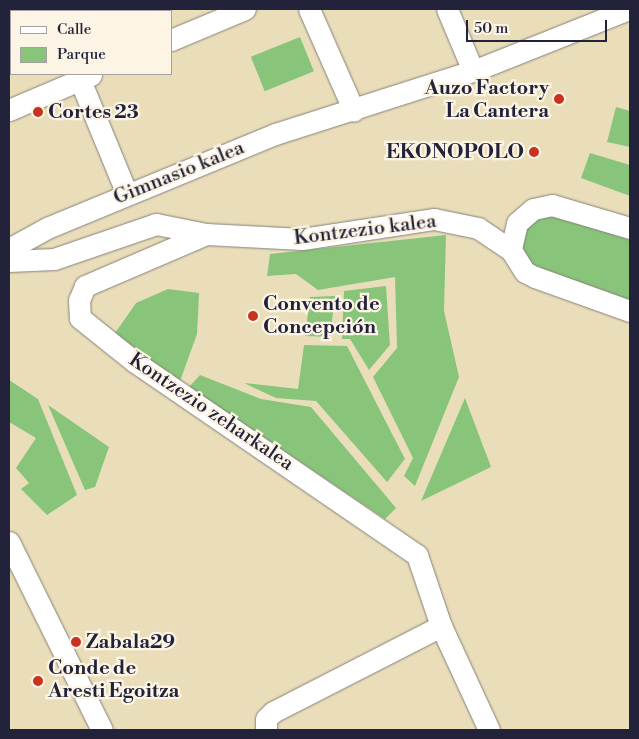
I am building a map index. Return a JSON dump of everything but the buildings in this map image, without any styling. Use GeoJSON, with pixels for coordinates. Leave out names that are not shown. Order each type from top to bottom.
{"type":"FeatureCollection","features":[{"type":"Feature","properties":{"kind":"street"},"geometry":{"type":"LineString","coordinates":[[172,40],[245,9]]}},
{"type":"Feature","properties":{"kind":"street"},"geometry":{"type":"LineString","coordinates":[[309,9],[354,111]]}},
{"type":"Feature","properties":{"kind":"street"},"geometry":{"type":"LineString","coordinates":[[447,9],[472,71]]}},
{"type":"Feature","properties":{"kind":"street","name":"Gimnasio kalea"},"geometry":{"type":"LineString","coordinates":[[9,249],[127,194],[288,130],[354,111],[472,71],[629,9]]}},
{"type":"Feature","properties":{"kind":"street"},"geometry":{"type":"LineString","coordinates":[[9,110],[86,77],[127,194]]}},
{"type":"Feature","properties":{"kind":"street"},"geometry":{"type":"LineString","coordinates":[[511,250],[517,223],[533,209],[552,205],[630,228]]}},
{"type":"Feature","properties":{"kind":"street","name":"Kontzezio kalea"},"geometry":{"type":"LineString","coordinates":[[9,261],[54,259],[156,224],[206,234],[302,239],[434,219],[478,228],[511,250],[525,272],[534,277],[630,311]]}},
{"type":"Feature","properties":{"kind":"street","name":"Kontzezio zeharkalea"},"geometry":{"type":"LineString","coordinates":[[206,234],[85,286],[79,300],[80,318],[135,362],[412,550],[441,626],[489,730]]}},
{"type":"Feature","properties":{"kind":"street"},"geometry":{"type":"LineString","coordinates":[[9,542],[102,730]]}},
{"type":"Feature","properties":{"kind":"street"},"geometry":{"type":"LineString","coordinates":[[266,730],[266,719],[273,712],[441,626]]}},
{"type":"Feature","properties":{"kind":"green space"},"geometry":{"type":"Polygon","coordinates":[[[300,37],[314,71],[265,91],[251,57],[300,37]]]}},
{"type":"Feature","properties":{"kind":"green space"},"geometry":{"type":"Polygon","coordinates":[[[616,107],[630,111],[630,147],[607,142],[616,107]]]}},
{"type":"Feature","properties":{"kind":"green space"},"geometry":{"type":"Polygon","coordinates":[[[590,153],[630,165],[630,196],[581,178],[590,153]]]}},
{"type":"Feature","properties":{"kind":"green space"},"geometry":{"type":"Polygon","coordinates":[[[547,212],[630,240],[630,304],[529,269],[520,252],[527,224],[547,212]]]}},
{"type":"Feature","properties":{"kind":"green space"},"geometry":{"type":"Polygon","coordinates":[[[446,235],[444,311],[459,377],[415,486],[404,476],[413,458],[373,377],[397,348],[395,277],[318,290],[296,274],[267,276],[270,254],[446,235]]]}},
{"type":"Feature","properties":{"kind":"green space"},"geometry":{"type":"Polygon","coordinates":[[[386,286],[390,345],[369,370],[350,339],[342,339],[344,291],[386,286]]]}},
{"type":"Feature","properties":{"kind":"green space"},"geometry":{"type":"Polygon","coordinates":[[[168,289],[199,293],[197,334],[180,381],[113,336],[136,303],[168,289]]]}},
{"type":"Feature","properties":{"kind":"green space"},"geometry":{"type":"Polygon","coordinates":[[[335,296],[330,337],[305,336],[310,297],[335,296]]]}},
{"type":"Feature","properties":{"kind":"green space"},"geometry":{"type":"Polygon","coordinates":[[[304,345],[347,346],[405,459],[387,482],[316,401],[276,398],[244,383],[298,389],[304,345]]]}},
{"type":"Feature","properties":{"kind":"green space"},"geometry":{"type":"Polygon","coordinates":[[[200,375],[261,399],[311,407],[396,508],[385,519],[189,387],[200,375]]]}},
{"type":"Feature","properties":{"kind":"green space"},"geometry":{"type":"Polygon","coordinates":[[[9,380],[38,399],[77,495],[47,515],[21,489],[29,483],[16,468],[36,438],[9,422],[9,380]]]}},
{"type":"Feature","properties":{"kind":"green space"},"geometry":{"type":"Polygon","coordinates":[[[465,398],[491,467],[421,501],[465,398]]]}},
{"type":"Feature","properties":{"kind":"green space"},"geometry":{"type":"Polygon","coordinates":[[[48,405],[109,447],[95,487],[85,490],[48,405]]]}},
{"type":"Feature","properties":{"kind":"place","name":"Auzo Factory La Cantera"},"geometry":{"type":"Point","coordinates":[559,99]}},
{"type":"Feature","properties":{"kind":"place","name":"Cortes 23"},"geometry":{"type":"Point","coordinates":[38,112]}},
{"type":"Feature","properties":{"kind":"place","name":"EKONOPOLO"},"geometry":{"type":"Point","coordinates":[534,152]}},
{"type":"Feature","properties":{"kind":"place","name":"Convento de Concepción"},"geometry":{"type":"Point","coordinates":[253,316]}},
{"type":"Feature","properties":{"kind":"place","name":"Zabala29"},"geometry":{"type":"Point","coordinates":[76,642]}},
{"type":"Feature","properties":{"kind":"place","name":"Conde de Aresti Egoitza"},"geometry":{"type":"Point","coordinates":[38,681]}}]}
